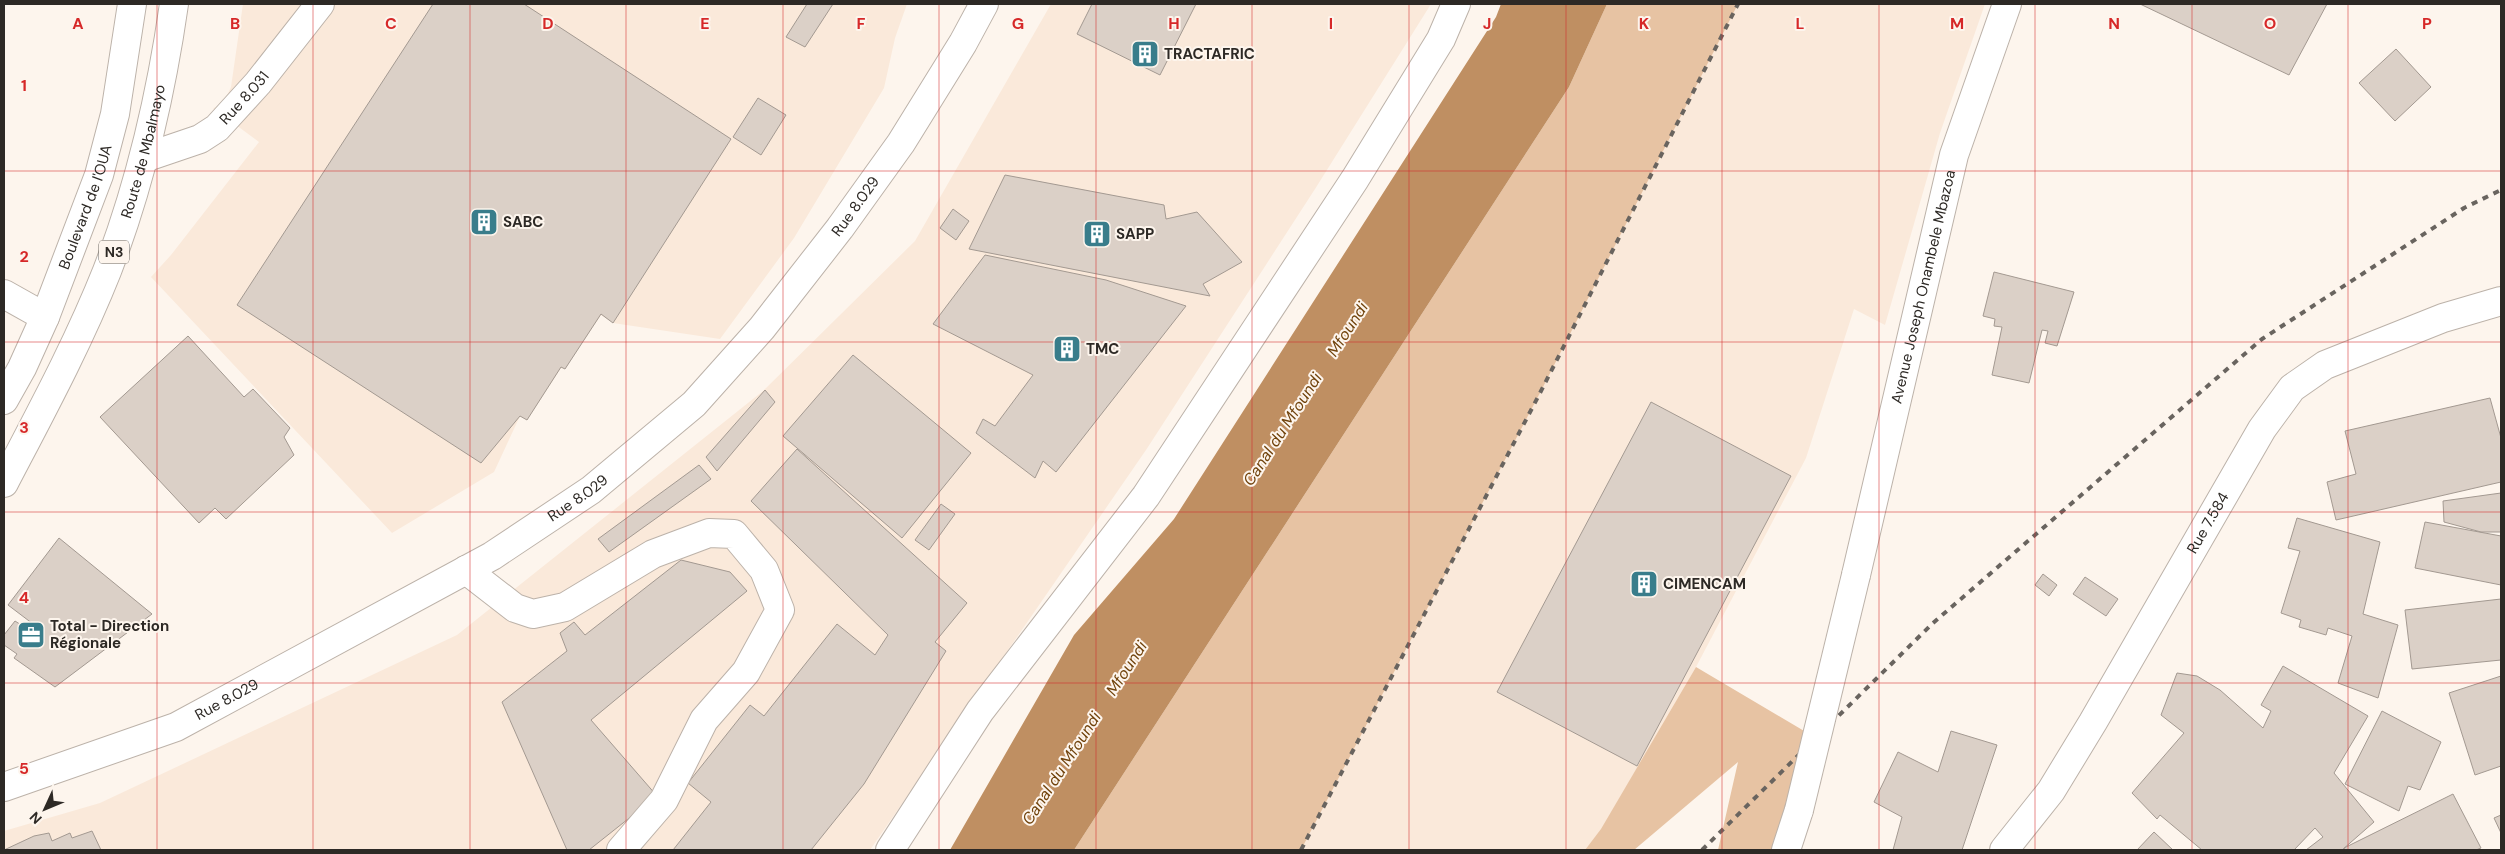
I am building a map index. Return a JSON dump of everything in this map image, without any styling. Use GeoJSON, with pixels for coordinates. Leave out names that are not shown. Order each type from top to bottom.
{"type":"FeatureCollection","features":[{"type":"Feature","properties":{"kind":"main road","name":"Boulevard de l'OUA"},"geometry":{"type":"LineString","coordinates":[[4,400],[22,368],[44,317],[99,175],[115,114],[132,4]]}},
{"type":"Feature","properties":{"kind":"main road","name":"Route de Mbalmayo"},"geometry":{"type":"LineString","coordinates":[[4,483],[57,383],[106,272],[144,158],[165,71],[174,4]]}},
{"type":"Feature","properties":{"kind":"main road","name":"Rue 8.031"},"geometry":{"type":"LineString","coordinates":[[144,158],[200,139],[217,128],[258,83],[320,4]]}},
{"type":"Feature","properties":{"kind":"main road","name":"Rue 8.029"},"geometry":{"type":"LineString","coordinates":[[4,787],[176,727],[492,556],[591,490],[694,404],[762,328],[840,228],[901,143],[963,43],[984,4]]}},
{"type":"Feature","properties":{"kind":"main road"},"geometry":{"type":"LineString","coordinates":[[890,850],[980,711],[1146,496],[1355,179],[1441,39],[1456,4]]}},
{"type":"Feature","properties":{"kind":"main road","name":"Avenue Joseph Onambele Mbazoa"},"geometry":{"type":"LineString","coordinates":[[1786,850],[1799,810],[1856,575],[1954,155],[2006,4]]}},
{"type":"Feature","properties":{"kind":"main road"},"geometry":{"type":"LineString","coordinates":[[4,294],[44,317]]}},
{"type":"Feature","properties":{"kind":"main road","name":"Rue 7.584"},"geometry":{"type":"LineString","coordinates":[[2004,850],[2051,791],[2098,714],[2262,429],[2292,388],[2325,365],[2443,318],[2501,301]]}},
{"type":"Feature","properties":{"kind":"main road"},"geometry":{"type":"LineString","coordinates":[[466,570],[515,608],[533,614],[566,607],[653,554],[709,533],[734,534],[764,570],[780,610],[746,672],[704,720],[664,800],[621,850]]}},
{"type":"Feature","properties":{"kind":"shaded area"},"geometry":{"type":"Polygon","coordinates":[[[243,4],[907,4],[895,38],[884,88],[794,238],[720,339],[613,323],[601,315],[565,369],[561,368],[527,420],[520,416],[494,472],[392,533],[151,277],[171,255],[259,142],[213,108],[218,107],[225,100],[231,87],[243,4]]]}},
{"type":"Feature","properties":{"kind":"shaded area"},"geometry":{"type":"Polygon","coordinates":[[[1051,4],[1431,4],[1315,189],[1146,450],[870,850],[4,850],[4,831],[100,803],[457,635],[763,391],[915,241],[1051,4]]]}},
{"type":"Feature","properties":{"kind":"shaded area"},"geometry":{"type":"Polygon","coordinates":[[[1607,4],[1738,4],[1540,393],[1301,850],[1074,850],[1569,87],[1607,4]]]}},
{"type":"Feature","properties":{"kind":"shaded area"},"geometry":{"type":"Polygon","coordinates":[[[1738,4],[1985,4],[1940,133],[1885,325],[1854,309],[1806,458],[1696,667],[1601,830],[1585,850],[1301,850],[1540,393],[1738,4]]]}},
{"type":"Feature","properties":{"kind":"shaded area"},"geometry":{"type":"Polygon","coordinates":[[[1696,667],[1816,738],[1786,850],[1718,850],[1738,762],[1634,850],[1585,850],[1601,829],[1696,667]]]}},
{"type":"Feature","properties":{"kind":"water"},"geometry":{"type":"Polygon","coordinates":[[[1501,4],[1607,4],[1569,87],[1074,850],[950,850],[1074,635],[1174,519],[1496,17],[1501,4]]]}},
{"type":"Feature","properties":{"kind":"building","name":"SABC"},"geometry":{"type":"Polygon","coordinates":[[[433,4],[524,4],[731,139],[613,323],[601,314],[565,369],[561,367],[527,420],[520,416],[481,463],[237,305],[433,4]]]}},
{"type":"Feature","properties":{"kind":"building"},"geometry":{"type":"Polygon","coordinates":[[[807,4],[833,4],[805,47],[786,37],[807,4]]]}},
{"type":"Feature","properties":{"kind":"building","name":"TRACTAFRIC"},"geometry":{"type":"Polygon","coordinates":[[[1092,4],[1196,4],[1160,75],[1077,34],[1092,4]]]}},
{"type":"Feature","properties":{"kind":"building"},"geometry":{"type":"Polygon","coordinates":[[[2140,4],[2327,4],[2289,75],[2140,4]]]}},
{"type":"Feature","properties":{"kind":"building"},"geometry":{"type":"Polygon","coordinates":[[[2396,49],[2431,87],[2395,121],[2359,83],[2396,49]]]}},
{"type":"Feature","properties":{"kind":"building"},"geometry":{"type":"Polygon","coordinates":[[[758,98],[786,115],[761,155],[733,137],[758,98]]]}},
{"type":"Feature","properties":{"kind":"building","name":"SAPP"},"geometry":{"type":"Polygon","coordinates":[[[1005,175],[1164,205],[1166,219],[1197,212],[1242,262],[1203,284],[1210,296],[969,249],[1005,175]]]}},
{"type":"Feature","properties":{"kind":"building"},"geometry":{"type":"Polygon","coordinates":[[[953,209],[969,221],[956,240],[940,228],[953,209]]]}},
{"type":"Feature","properties":{"kind":"building","name":"TMC"},"geometry":{"type":"Polygon","coordinates":[[[985,255],[1106,280],[1186,306],[1056,472],[1043,461],[1035,478],[976,433],[983,419],[995,426],[1033,375],[933,324],[985,255]]]}},
{"type":"Feature","properties":{"kind":"building"},"geometry":{"type":"Polygon","coordinates":[[[1994,272],[2074,292],[2057,346],[2045,343],[2048,331],[2042,330],[2029,383],[1992,375],[2002,327],[1994,326],[1995,319],[1983,316],[1994,272]]]}},
{"type":"Feature","properties":{"kind":"building"},"geometry":{"type":"Polygon","coordinates":[[[188,336],[244,397],[253,389],[290,428],[284,437],[294,455],[226,519],[215,508],[199,523],[100,417],[188,336]]]}},
{"type":"Feature","properties":{"kind":"building"},"geometry":{"type":"Polygon","coordinates":[[[853,355],[971,453],[902,538],[783,436],[853,355]]]}},
{"type":"Feature","properties":{"kind":"building"},"geometry":{"type":"Polygon","coordinates":[[[765,390],[775,402],[717,471],[706,457],[765,390]]]}},
{"type":"Feature","properties":{"kind":"building"},"geometry":{"type":"Polygon","coordinates":[[[2490,398],[2501,438],[2501,482],[2336,520],[2327,482],[2356,474],[2345,431],[2490,398]]]}},
{"type":"Feature","properties":{"kind":"building","name":"CIMENCAM"},"geometry":{"type":"Polygon","coordinates":[[[1651,402],[1791,476],[1637,766],[1497,692],[1651,402]]]}},
{"type":"Feature","properties":{"kind":"building"},"geometry":{"type":"Polygon","coordinates":[[[797,449],[967,603],[935,642],[946,651],[864,784],[811,850],[673,850],[711,802],[688,783],[750,705],[764,716],[837,624],[875,655],[888,635],[751,501],[797,449]]]}},
{"type":"Feature","properties":{"kind":"building"},"geometry":{"type":"Polygon","coordinates":[[[699,465],[711,479],[609,552],[598,539],[699,465]]]}},
{"type":"Feature","properties":{"kind":"building"},"geometry":{"type":"Polygon","coordinates":[[[2501,493],[2501,532],[2481,532],[2444,522],[2443,501],[2501,493]]]}},
{"type":"Feature","properties":{"kind":"building"},"geometry":{"type":"Polygon","coordinates":[[[941,504],[955,514],[929,550],[915,540],[941,504]]]}},
{"type":"Feature","properties":{"kind":"building"},"geometry":{"type":"Polygon","coordinates":[[[2297,518],[2380,542],[2363,614],[2398,625],[2378,698],[2338,683],[2352,636],[2328,628],[2326,635],[2299,627],[2301,620],[2281,613],[2300,551],[2288,548],[2297,518]]]}},
{"type":"Feature","properties":{"kind":"building"},"geometry":{"type":"Polygon","coordinates":[[[2425,522],[2501,536],[2501,585],[2415,568],[2425,522]]]}},
{"type":"Feature","properties":{"kind":"building"},"geometry":{"type":"Polygon","coordinates":[[[59,538],[152,614],[55,687],[14,658],[17,654],[4,645],[4,635],[15,621],[32,632],[37,627],[8,605],[59,538]]]}},
{"type":"Feature","properties":{"kind":"building"},"geometry":{"type":"Polygon","coordinates":[[[681,560],[730,572],[747,591],[591,720],[657,796],[589,850],[567,850],[502,702],[567,651],[560,633],[574,622],[585,635],[681,560]]]}},
{"type":"Feature","properties":{"kind":"building"},"geometry":{"type":"Polygon","coordinates":[[[2043,574],[2057,585],[2049,596],[2035,585],[2043,574]]]}},
{"type":"Feature","properties":{"kind":"building"},"geometry":{"type":"Polygon","coordinates":[[[2085,577],[2118,599],[2106,616],[2073,594],[2085,577]]]}},
{"type":"Feature","properties":{"kind":"building"},"geometry":{"type":"Polygon","coordinates":[[[2501,599],[2501,660],[2412,669],[2405,610],[2501,599]]]}},
{"type":"Feature","properties":{"kind":"building"},"geometry":{"type":"Polygon","coordinates":[[[2283,666],[2368,716],[2334,773],[2374,822],[2342,850],[2306,850],[2323,837],[2315,828],[2294,850],[2202,850],[2160,815],[2157,819],[2132,793],[2184,733],[2161,715],[2177,673],[2197,676],[2220,690],[2263,728],[2271,711],[2261,705],[2283,666]]]}},
{"type":"Feature","properties":{"kind":"building"},"geometry":{"type":"Polygon","coordinates":[[[2501,676],[2501,766],[2475,775],[2449,693],[2501,676]]]}},
{"type":"Feature","properties":{"kind":"building"},"geometry":{"type":"Polygon","coordinates":[[[2382,711],[2441,742],[2420,790],[2408,786],[2399,811],[2345,784],[2382,711]]]}},
{"type":"Feature","properties":{"kind":"building"},"geometry":{"type":"Polygon","coordinates":[[[1951,731],[1997,745],[1962,850],[1893,850],[1902,817],[1874,802],[1898,752],[1938,772],[1951,731]]]}},
{"type":"Feature","properties":{"kind":"building"},"geometry":{"type":"Polygon","coordinates":[[[2453,794],[2481,848],[2476,850],[2345,850],[2344,848],[2453,794]]]}},
{"type":"Feature","properties":{"kind":"building"},"geometry":{"type":"Polygon","coordinates":[[[2501,815],[2501,833],[2494,818],[2501,815]]]}},
{"type":"Feature","properties":{"kind":"building"},"geometry":{"type":"Polygon","coordinates":[[[92,831],[101,850],[4,850],[34,836],[49,833],[52,841],[70,833],[72,838],[92,831]]]}},
{"type":"Feature","properties":{"kind":"building"},"geometry":{"type":"Polygon","coordinates":[[[2154,832],[2173,850],[2137,850],[2154,832]]]}},
{"type":"Feature","properties":{"kind":"railway"},"geometry":{"type":"LineString","coordinates":[[1301,850],[1540,393],[1738,4]]}},
{"type":"Feature","properties":{"kind":"railway"},"geometry":{"type":"LineString","coordinates":[[1702,850],[1933,623],[2262,339],[2464,208],[2501,190]]}},
{"type":"Feature","properties":{"kind":"place","name":"TRACTAFRIC"},"geometry":{"type":"Point","coordinates":[1145,54]}},
{"type":"Feature","properties":{"kind":"place","name":"SABC"},"geometry":{"type":"Point","coordinates":[484,222]}},
{"type":"Feature","properties":{"kind":"place","name":"SAPP"},"geometry":{"type":"Point","coordinates":[1097,234]}},
{"type":"Feature","properties":{"kind":"place","name":"TMC"},"geometry":{"type":"Point","coordinates":[1067,349]}},
{"type":"Feature","properties":{"kind":"place","name":"CIMENCAM"},"geometry":{"type":"Point","coordinates":[1644,584]}},
{"type":"Feature","properties":{"kind":"place","name":"Total - Direction Régionale"},"geometry":{"type":"Point","coordinates":[31,635]}},
{"type":"Feature","properties":{"kind":"water label","name":"Mfoundi"},"geometry":{"type":"Point","coordinates":[1347,329]}},
{"type":"Feature","properties":{"kind":"water label","name":"Canal du Mfoundi"},"geometry":{"type":"Point","coordinates":[1282,429]}},
{"type":"Feature","properties":{"kind":"water label","name":"Mfoundi"},"geometry":{"type":"Point","coordinates":[1126,668]}},
{"type":"Feature","properties":{"kind":"water label","name":"Canal du Mfoundi"},"geometry":{"type":"Point","coordinates":[1061,768]}}]}
